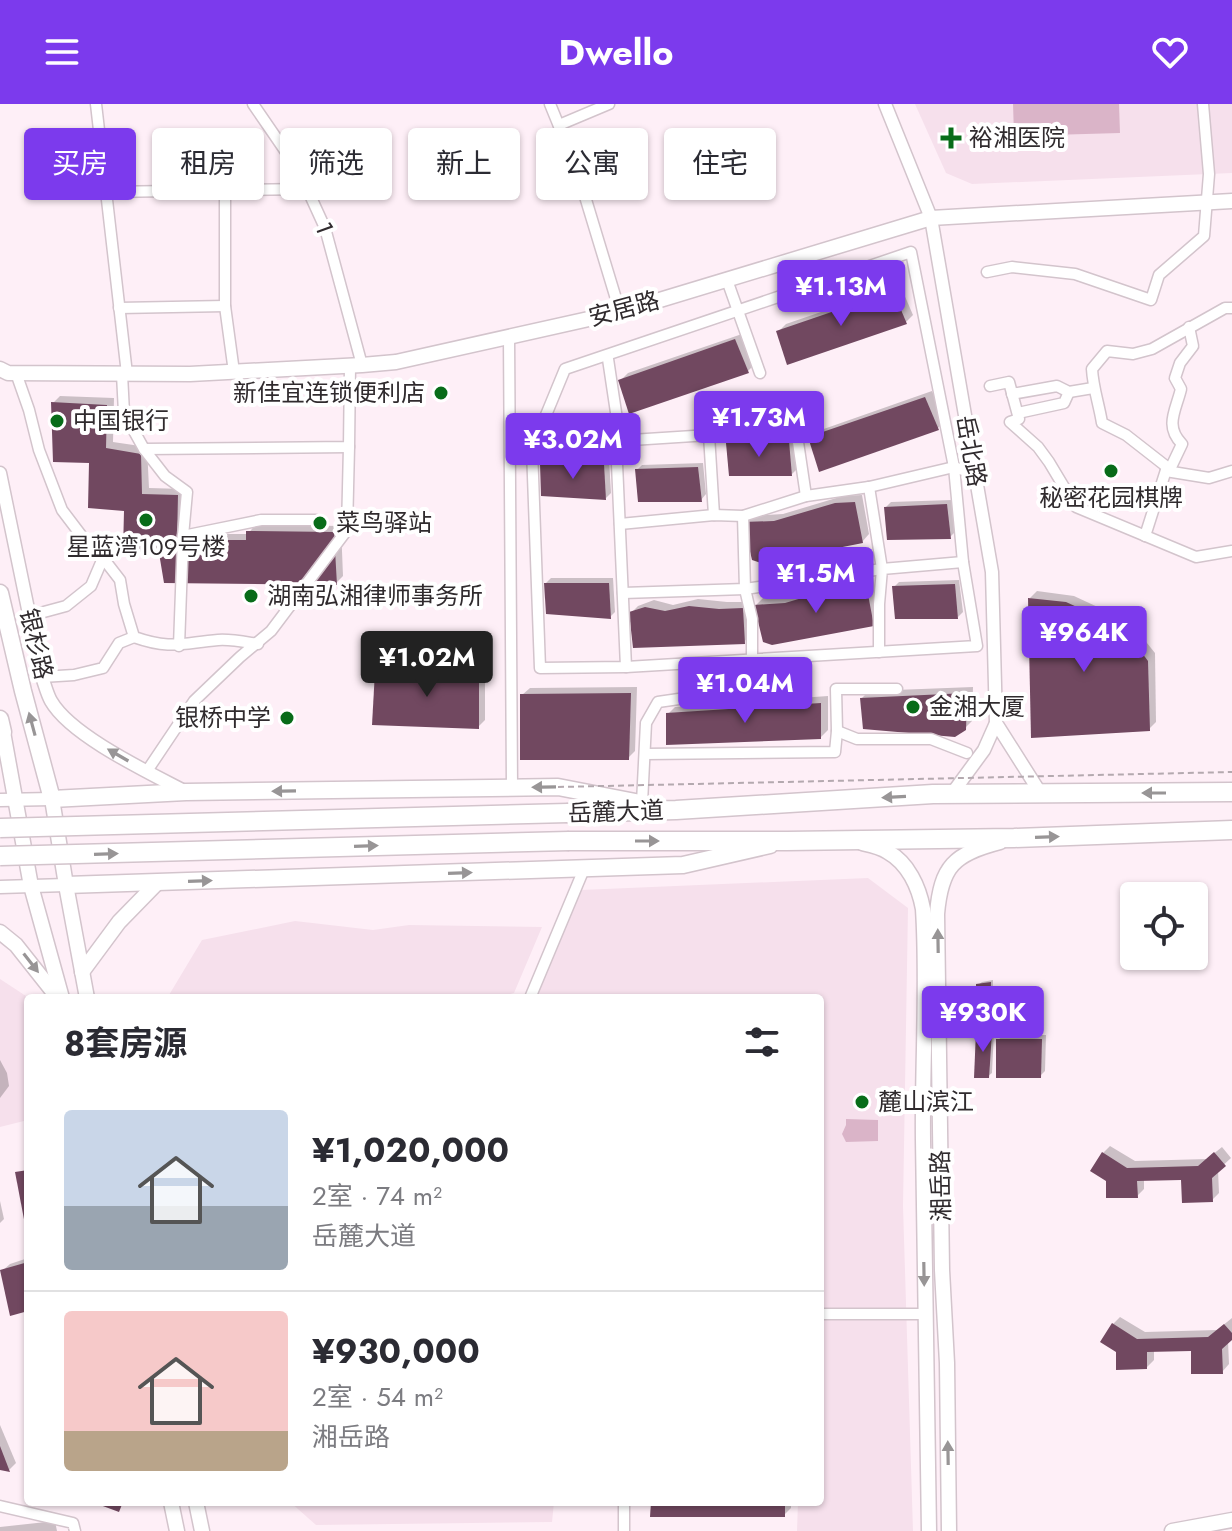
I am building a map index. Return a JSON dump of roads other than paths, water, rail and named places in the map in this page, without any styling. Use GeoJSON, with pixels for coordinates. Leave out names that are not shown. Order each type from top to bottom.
{"type":"FeatureCollection","features":[{"type":"Feature","properties":{"kind":"highway","name":"岳麓大道"},"geometry":{"type":"LineString","coordinates":[[0,828],[676,810],[951,795],[1232,792]]}},
{"type":"Feature","properties":{"kind":"highway","name":"岳麓大道"},"geometry":{"type":"LineString","coordinates":[[0,856],[569,841],[1014,838],[1232,830]]}},
{"type":"Feature","properties":{"kind":"main road","name":"安居路"},"geometry":{"type":"LineString","coordinates":[[6,374],[190,374],[396,362],[620,312],[931,218],[1232,201]]}},
{"type":"Feature","properties":{"kind":"main road","name":"银杉路"},"geometry":{"type":"LineString","coordinates":[[0,593],[52,799]]}},
{"type":"Feature","properties":{"kind":"main road"},"geometry":{"type":"LineString","coordinates":[[1,726],[7,800],[59,994]]}},
{"type":"Feature","properties":{"kind":"main road"},"geometry":{"type":"LineString","coordinates":[[86,994],[52,799],[186,792],[558,787],[676,810]]}},
{"type":"Feature","properties":{"kind":"main road","name":"湘岳路"},"geometry":{"type":"LineString","coordinates":[[949,1531],[937,914],[943,878],[952,866],[976,850],[1014,838]]}},
{"type":"Feature","properties":{"kind":"main road","name":"湘岳路"},"geometry":{"type":"LineString","coordinates":[[854,840],[888,851],[900,862],[916,885],[923,909],[929,1531]]}},
{"type":"Feature","properties":{"kind":"main road"},"geometry":{"type":"LineString","coordinates":[[66,885],[683,865],[787,841]]}},
{"type":"Feature","properties":{"kind":"main road"},"geometry":{"type":"LineString","coordinates":[[82,972],[119,922],[158,882]]}},
{"type":"Feature","properties":{"kind":"main road"},"geometry":{"type":"LineString","coordinates":[[0,932],[16,945],[57,994]]}},
{"type":"Feature","properties":{"kind":"main road"},"geometry":{"type":"LineString","coordinates":[[172,1506],[177,1531]]}},
{"type":"Feature","properties":{"kind":"main road"},"geometry":{"type":"LineString","coordinates":[[197,1506],[202,1531]]}},
{"type":"Feature","properties":{"kind":"main road"},"geometry":{"type":"LineString","coordinates":[[1172,1531],[1232,1520]]}},
{"type":"Feature","properties":{"kind":"street"},"geometry":{"type":"LineString","coordinates":[[96,104],[99,128]]}},
{"type":"Feature","properties":{"kind":"street","name":"1"},"geometry":{"type":"LineString","coordinates":[[253,104],[280,143]]}},
{"type":"Feature","properties":{"kind":"street"},"geometry":{"type":"LineString","coordinates":[[550,104],[577,170],[620,312]]}},
{"type":"Feature","properties":{"kind":"street"},"geometry":{"type":"LineString","coordinates":[[559,125],[609,104]]}},
{"type":"Feature","properties":{"kind":"street","name":"岳北路"},"geometry":{"type":"LineString","coordinates":[[885,104],[931,218],[992,572],[996,723],[984,750],[951,795]]}},
{"type":"Feature","properties":{"kind":"street"},"geometry":{"type":"LineString","coordinates":[[987,272],[1012,267],[1075,274],[1151,300],[1159,275],[1204,236],[1209,174],[1203,104]]}},
{"type":"Feature","properties":{"kind":"street"},"geometry":{"type":"LineString","coordinates":[[107,200],[123,327],[124,413],[144,449],[165,476],[187,492],[179,646]]}},
{"type":"Feature","properties":{"kind":"street"},"geometry":{"type":"LineString","coordinates":[[225,200],[225,306],[234,372]]}},
{"type":"Feature","properties":{"kind":"street","name":"1"},"geometry":{"type":"LineString","coordinates":[[147,771],[194,701],[271,631],[347,530],[349,447],[356,366],[325,228],[312,200]]}},
{"type":"Feature","properties":{"kind":"street"},"geometry":{"type":"LineString","coordinates":[[911,252],[954,467],[963,562],[977,646],[626,667],[540,668],[532,449],[565,369],[739,311],[911,252]]}},
{"type":"Feature","properties":{"kind":"street"},"geometry":{"type":"LineString","coordinates":[[727,280],[760,373]]}},
{"type":"Feature","properties":{"kind":"street"},"geometry":{"type":"LineString","coordinates":[[119,308],[225,306]]}},
{"type":"Feature","properties":{"kind":"street"},"geometry":{"type":"LineString","coordinates":[[1145,536],[1167,467],[1126,435],[1102,423],[1093,388],[1092,369],[1107,351],[1133,354],[1152,349],[1225,308],[1232,308]]}},
{"type":"Feature","properties":{"kind":"street"},"geometry":{"type":"LineString","coordinates":[[1166,471],[1182,444],[1175,438],[1171,424],[1181,389],[1175,378],[1180,363],[1193,346],[1189,327]]}},
{"type":"Feature","properties":{"kind":"street"},"geometry":{"type":"LineString","coordinates":[[509,337],[512,787]]}},
{"type":"Feature","properties":{"kind":"street"},"geometry":{"type":"LineString","coordinates":[[532,449],[617,419],[608,359]]}},
{"type":"Feature","properties":{"kind":"street"},"geometry":{"type":"LineString","coordinates":[[6,374],[29,410],[39,450],[62,510],[120,580],[134,637]]}},
{"type":"Feature","properties":{"kind":"street"},"geometry":{"type":"LineString","coordinates":[[990,386],[1009,382],[1019,419],[1010,422],[1044,454],[1076,507],[1196,557],[1232,551]]}},
{"type":"Feature","properties":{"kind":"street"},"geometry":{"type":"LineString","coordinates":[[1012,394],[1057,386],[1069,392],[1093,388]]}},
{"type":"Feature","properties":{"kind":"street"},"geometry":{"type":"LineString","coordinates":[[1018,413],[1064,403],[1069,392]]}},
{"type":"Feature","properties":{"kind":"street"},"geometry":{"type":"LineString","coordinates":[[626,667],[616,441],[709,435],[795,422],[806,496]]}},
{"type":"Feature","properties":{"kind":"street"},"geometry":{"type":"LineString","coordinates":[[709,435],[714,515]]}},
{"type":"Feature","properties":{"kind":"street"},"geometry":{"type":"LineString","coordinates":[[144,449],[349,447]]}},
{"type":"Feature","properties":{"kind":"street"},"geometry":{"type":"LineString","coordinates":[[620,524],[714,515],[743,516],[806,496],[869,487],[954,467],[975,474]]}},
{"type":"Feature","properties":{"kind":"street"},"geometry":{"type":"LineString","coordinates":[[1166,471],[1209,478],[1232,471]]}},
{"type":"Feature","properties":{"kind":"street","name":"银杉路"},"geometry":{"type":"LineString","coordinates":[[0,473],[42,677],[52,702],[67,720],[110,751],[186,792]]}},
{"type":"Feature","properties":{"kind":"street"},"geometry":{"type":"LineString","coordinates":[[869,487],[882,569],[879,652]]}},
{"type":"Feature","properties":{"kind":"street"},"geometry":{"type":"LineString","coordinates":[[743,516],[745,589],[752,619],[752,660]]}},
{"type":"Feature","properties":{"kind":"street"},"geometry":{"type":"LineString","coordinates":[[183,536],[261,520],[316,520]]}},
{"type":"Feature","properties":{"kind":"street"},"geometry":{"type":"LineString","coordinates":[[29,616],[66,606],[91,586],[103,558]]}},
{"type":"Feature","properties":{"kind":"street"},"geometry":{"type":"LineString","coordinates":[[623,593],[745,589],[882,569],[963,562]]}},
{"type":"Feature","properties":{"kind":"street"},"geometry":{"type":"LineString","coordinates":[[42,677],[74,675],[103,668],[119,643],[134,637],[154,644],[179,646],[222,639],[258,644]]}},
{"type":"Feature","properties":{"kind":"street"},"geometry":{"type":"LineString","coordinates":[[642,803],[646,723],[658,702],[748,689]]}},
{"type":"Feature","properties":{"kind":"street"},"geometry":{"type":"LineString","coordinates":[[645,754],[835,752],[836,689],[897,689]]}},
{"type":"Feature","properties":{"kind":"street"},"geometry":{"type":"LineString","coordinates":[[996,723],[1041,794]]}},
{"type":"Feature","properties":{"kind":"street"},"geometry":{"type":"LineString","coordinates":[[837,731],[857,739],[931,739],[967,753]]}},
{"type":"Feature","properties":{"kind":"street"},"geometry":{"type":"LineString","coordinates":[[7,800],[52,799]]}},
{"type":"Feature","properties":{"kind":"street"},"geometry":{"type":"LineString","coordinates":[[532,994],[584,869]]}},
{"type":"Feature","properties":{"kind":"street"},"geometry":{"type":"LineString","coordinates":[[0,887],[66,885]]}},
{"type":"Feature","properties":{"kind":"street"},"geometry":{"type":"LineString","coordinates":[[824,1314],[925,1314]]}},
{"type":"Feature","properties":{"kind":"street"},"geometry":{"type":"LineString","coordinates":[[0,1506],[73,1523],[75,1531]]}},
{"type":"Feature","properties":{"kind":"street"},"geometry":{"type":"LineString","coordinates":[[624,1506],[624,1531]]}},
{"type":"Feature","properties":{"kind":"place","name":"裕湘医院"},"geometry":{"type":"Point","coordinates":[951,138]}},
{"type":"Feature","properties":{"kind":"place","name":"新佳宜连锁便利店"},"geometry":{"type":"Point","coordinates":[441,393]}},
{"type":"Feature","properties":{"kind":"place","name":"中国银行"},"geometry":{"type":"Point","coordinates":[57,421]}},
{"type":"Feature","properties":{"kind":"place","name":"秘密花园棋牌"},"geometry":{"type":"Point","coordinates":[1111,471]}},
{"type":"Feature","properties":{"kind":"place","name":"星蓝湾109号楼"},"geometry":{"type":"Point","coordinates":[146,520]}},
{"type":"Feature","properties":{"kind":"place","name":"菜鸟驿站"},"geometry":{"type":"Point","coordinates":[320,523]}},
{"type":"Feature","properties":{"kind":"place","name":"湖南弘湘律师事务所"},"geometry":{"type":"Point","coordinates":[251,596]}},
{"type":"Feature","properties":{"kind":"place","name":"金湘大厦"},"geometry":{"type":"Point","coordinates":[913,707]}},
{"type":"Feature","properties":{"kind":"place","name":"银桥中学"},"geometry":{"type":"Point","coordinates":[287,718]}},
{"type":"Feature","properties":{"kind":"place","name":"麓山滨江"},"geometry":{"type":"Point","coordinates":[862,1102]}}]}
